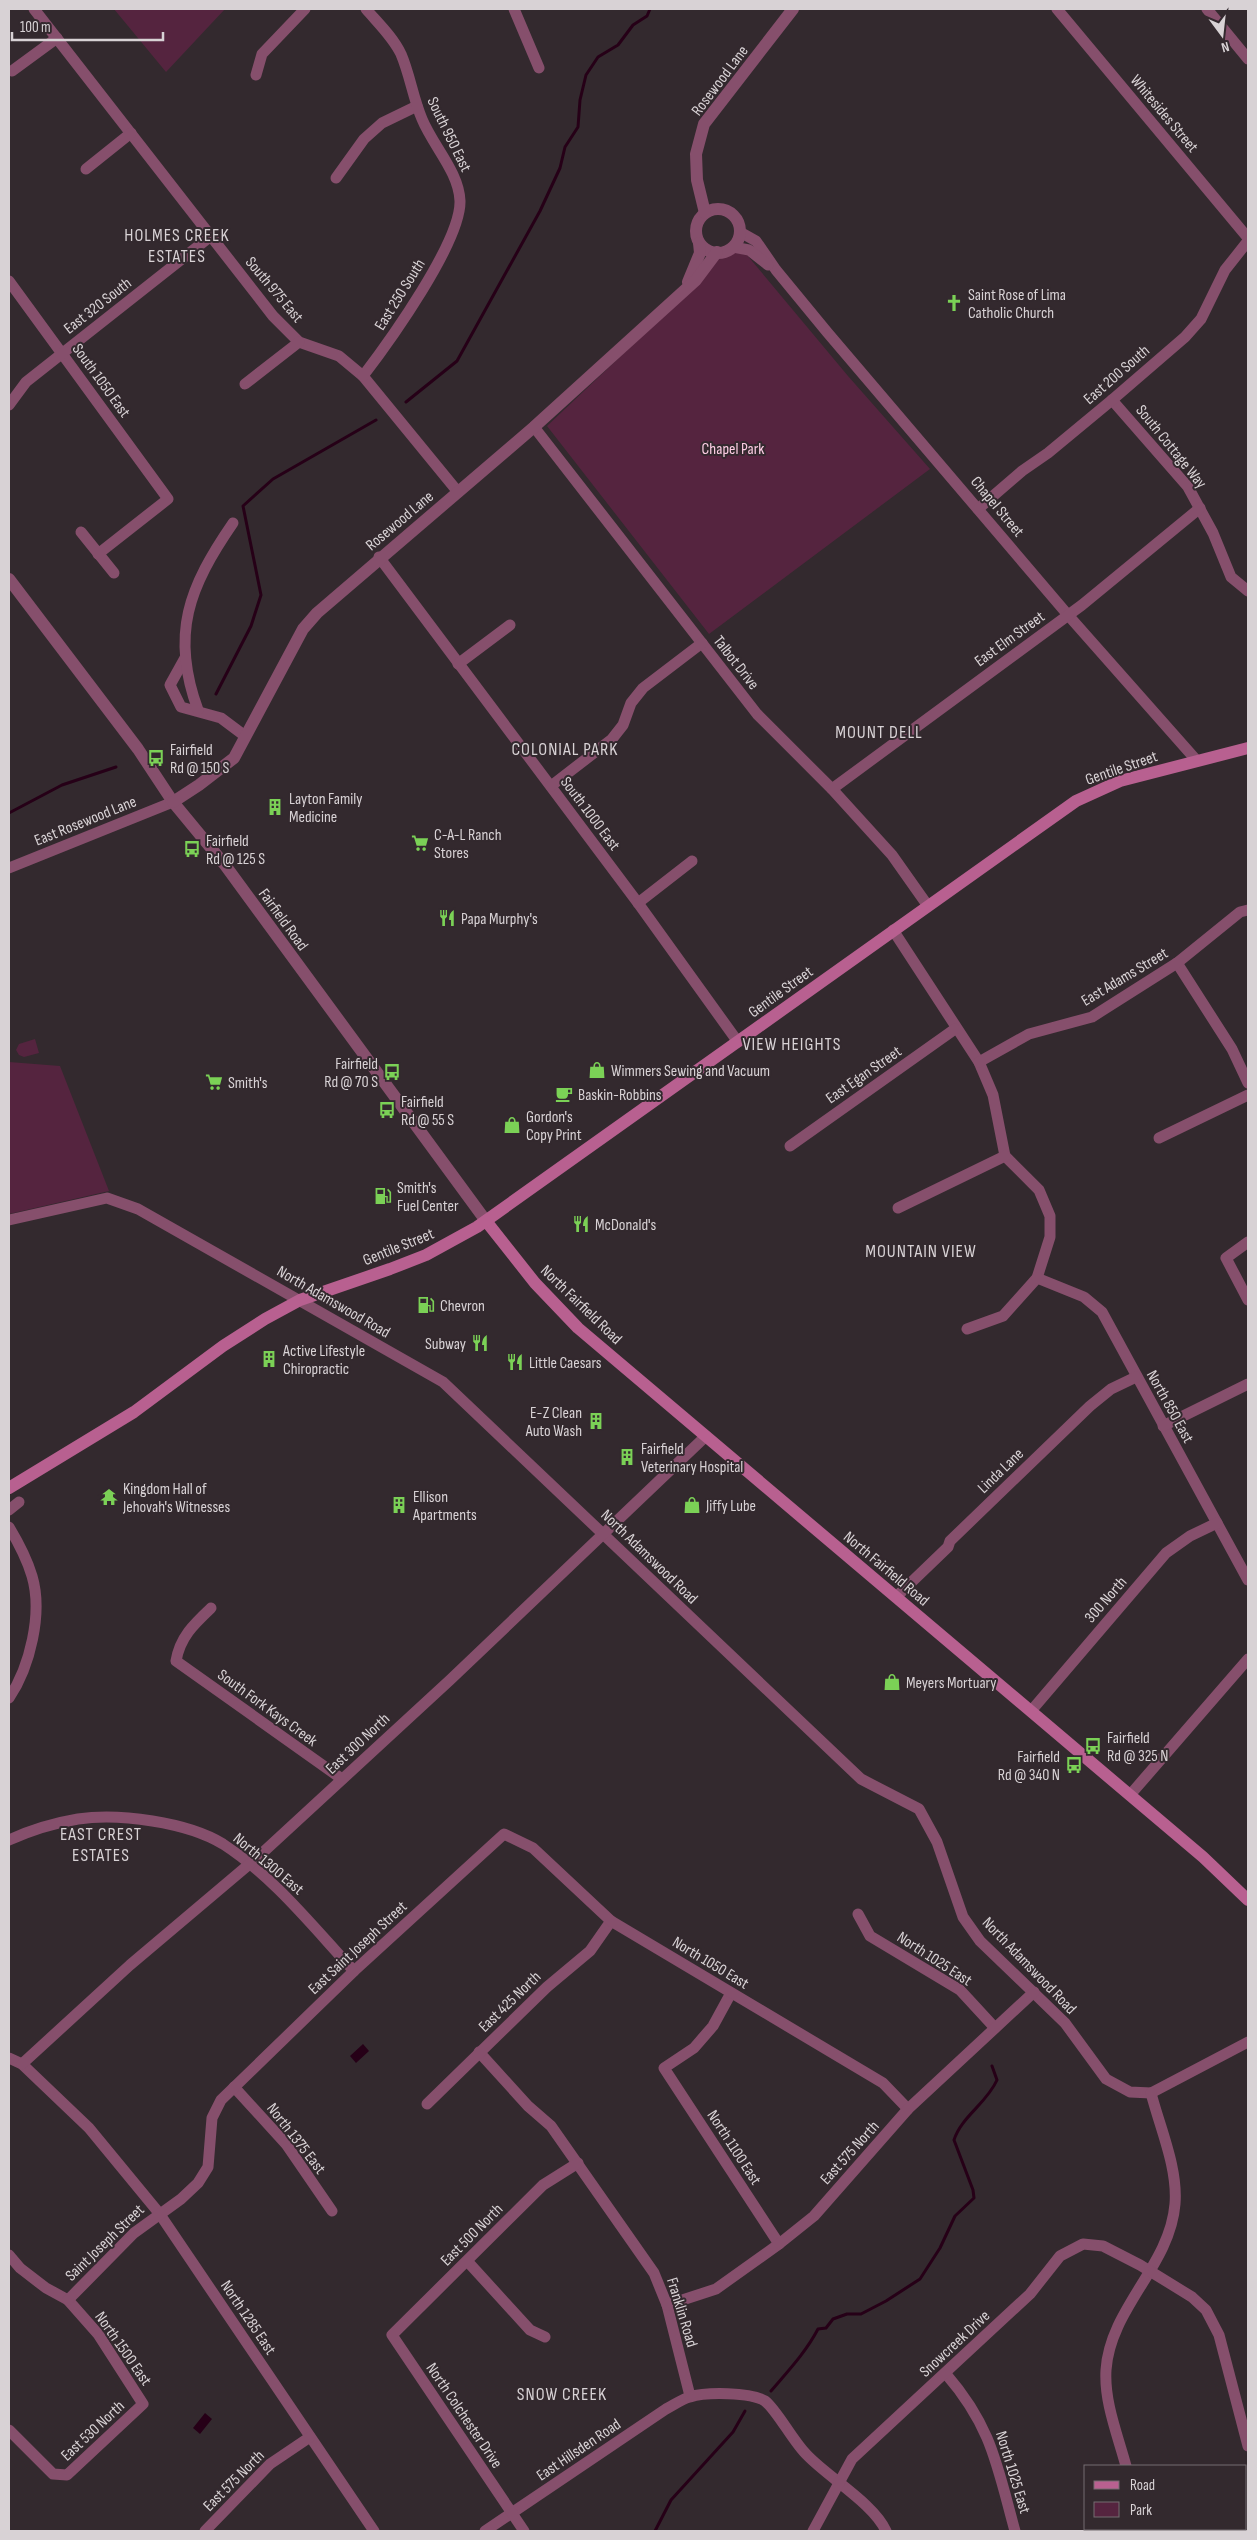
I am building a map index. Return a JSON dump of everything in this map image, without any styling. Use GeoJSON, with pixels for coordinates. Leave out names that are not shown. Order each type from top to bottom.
{"type":"FeatureCollection","features":[{"type":"Feature","properties":{"kind":"main road","name":"Gentile Street"},"geometry":{"type":"LineString","coordinates":[[9,1488],[134,1412],[223,1346],[300,1300],[390,1270],[426,1254],[486,1220],[1060,811],[1084,797],[1120,781],[1248,748]]}},
{"type":"Feature","properties":{"kind":"main road","name":"Fairfield Road"},"geometry":{"type":"LineString","coordinates":[[486,1220],[513,1255]]}},
{"type":"Feature","properties":{"kind":"main road","name":"North Fairfield Road"},"geometry":{"type":"LineString","coordinates":[[513,1255],[549,1299],[578,1328],[1130,1795],[1215,1868],[1248,1900]]}},
{"type":"Feature","properties":{"kind":"street","name":"South 975 East"},"geometry":{"type":"LineString","coordinates":[[34,9],[273,316],[299,342],[339,356],[363,376],[458,492]]}},
{"type":"Feature","properties":{"kind":"street"},"geometry":{"type":"LineString","coordinates":[[256,75],[262,54],[305,9]]}},
{"type":"Feature","properties":{"kind":"street","name":"South 950 East"},"geometry":{"type":"LineString","coordinates":[[366,9],[396,44],[402,56],[417,106],[428,133],[454,176],[460,201],[456,226]]}},
{"type":"Feature","properties":{"kind":"street"},"geometry":{"type":"LineString","coordinates":[[514,9],[539,68]]}},
{"type":"Feature","properties":{"kind":"street","name":"Rosewood Lane"},"geometry":{"type":"LineString","coordinates":[[710,211],[697,180],[696,154],[704,124],[793,9]]}},
{"type":"Feature","properties":{"kind":"street","name":"Whitesides Street"},"geometry":{"type":"LineString","coordinates":[[1059,9],[1248,239]]}},
{"type":"Feature","properties":{"kind":"street"},"geometry":{"type":"LineString","coordinates":[[1206,9],[1248,59]]}},
{"type":"Feature","properties":{"kind":"street"},"geometry":{"type":"LineString","coordinates":[[12,71],[57,38]]}},
{"type":"Feature","properties":{"kind":"street"},"geometry":{"type":"LineString","coordinates":[[336,178],[364,139],[382,123],[417,106]]}},
{"type":"Feature","properties":{"kind":"street"},"geometry":{"type":"LineString","coordinates":[[86,169],[131,133]]}},
{"type":"Feature","properties":{"kind":"street"},"geometry":{"type":"LineString","coordinates":[[710,211],[729,212],[735,216],[740,232],[733,247],[718,252],[706,250],[699,242],[696,228],[710,211]]}},
{"type":"Feature","properties":{"kind":"street","name":"East 250 South"},"geometry":{"type":"LineString","coordinates":[[363,376],[381,354],[442,256],[456,226]]}},
{"type":"Feature","properties":{"kind":"street","name":"Chapel Street"},"geometry":{"type":"LineString","coordinates":[[740,232],[756,241],[776,270],[978,509],[1068,615],[1197,761]]}},
{"type":"Feature","properties":{"kind":"street","name":"East 320 South"},"geometry":{"type":"LineString","coordinates":[[9,405],[26,382],[211,236]]}},
{"type":"Feature","properties":{"kind":"street","name":"East 200 South"},"geometry":{"type":"LineString","coordinates":[[978,509],[1022,471],[1048,453],[1112,400],[1185,337],[1201,319],[1225,270],[1248,239]]}},
{"type":"Feature","properties":{"kind":"street","name":"Rosewood Lane"},"geometry":{"type":"LineString","coordinates":[[684,291],[700,253],[699,242]]}},
{"type":"Feature","properties":{"kind":"street","name":"Chapel Street"},"geometry":{"type":"LineString","coordinates":[[733,247],[749,250],[776,270]]}},
{"type":"Feature","properties":{"kind":"street","name":"Rosewood Lane"},"geometry":{"type":"LineString","coordinates":[[172,802],[199,785],[234,758],[303,629],[317,613],[379,557],[534,427],[696,280],[718,252]]}},
{"type":"Feature","properties":{"kind":"street","name":"South 1050 East"},"geometry":{"type":"LineString","coordinates":[[9,281],[168,499],[98,554]]}},
{"type":"Feature","properties":{"kind":"street"},"geometry":{"type":"LineString","coordinates":[[245,384],[299,342]]}},
{"type":"Feature","properties":{"kind":"street","name":"South Cottage Way"},"geometry":{"type":"LineString","coordinates":[[1112,400],[1188,487],[1200,508],[1231,577],[1248,591]]}},
{"type":"Feature","properties":{"kind":"street","name":"Talbot Drive"},"geometry":{"type":"LineString","coordinates":[[534,427],[757,714],[832,789],[892,854],[928,906]]}},
{"type":"Feature","properties":{"kind":"street","name":"East Elm Street"},"geometry":{"type":"LineString","coordinates":[[832,789],[1068,615],[1200,508]]}},
{"type":"Feature","properties":{"kind":"street"},"geometry":{"type":"LineString","coordinates":[[198,710],[188,683],[184,624],[198,583],[210,556],[233,523]]}},
{"type":"Feature","properties":{"kind":"street"},"geometry":{"type":"LineString","coordinates":[[81,532],[114,573]]}},
{"type":"Feature","properties":{"kind":"street","name":"South 1000 East"},"geometry":{"type":"LineString","coordinates":[[379,557],[638,903],[738,1042]]}},
{"type":"Feature","properties":{"kind":"street","name":"Fairfield Road"},"geometry":{"type":"LineString","coordinates":[[9,579],[138,749],[172,802],[225,865],[486,1220]]}},
{"type":"Feature","properties":{"kind":"street"},"geometry":{"type":"LineString","coordinates":[[458,664],[510,624]]}},
{"type":"Feature","properties":{"kind":"street"},"geometry":{"type":"LineString","coordinates":[[551,786],[612,739],[623,725],[631,702],[643,688],[702,643]]}},
{"type":"Feature","properties":{"kind":"street"},"geometry":{"type":"LineString","coordinates":[[186,658],[170,685],[181,707],[198,710],[221,718],[245,736]]}},
{"type":"Feature","properties":{"kind":"street","name":"East Rosewood Lane"},"geometry":{"type":"LineString","coordinates":[[9,868],[172,802]]}},
{"type":"Feature","properties":{"kind":"street"},"geometry":{"type":"LineString","coordinates":[[638,903],[692,861]]}},
{"type":"Feature","properties":{"kind":"street","name":"East Adams Street"},"geometry":{"type":"LineString","coordinates":[[978,1062],[1030,1034],[1092,1017],[1177,963],[1240,912],[1248,910]]}},
{"type":"Feature","properties":{"kind":"street"},"geometry":{"type":"LineString","coordinates":[[893,930],[978,1062],[993,1095],[1005,1156],[1039,1190],[1050,1216],[1050,1237],[1037,1278],[1003,1316],[967,1328]]}},
{"type":"Feature","properties":{"kind":"street"},"geometry":{"type":"LineString","coordinates":[[1177,963],[1232,1049],[1248,1083]]}},
{"type":"Feature","properties":{"kind":"street","name":"East Egan Street"},"geometry":{"type":"LineString","coordinates":[[790,1146],[955,1029]]}},
{"type":"Feature","properties":{"kind":"street"},"geometry":{"type":"LineString","coordinates":[[1159,1138],[1248,1095]]}},
{"type":"Feature","properties":{"kind":"street"},"geometry":{"type":"LineString","coordinates":[[898,1208],[1005,1156]]}},
{"type":"Feature","properties":{"kind":"street","name":"North Adamswood Road"},"geometry":{"type":"LineString","coordinates":[[9,1220],[107,1198],[138,1209],[443,1382],[861,1779],[919,1809],[937,1842],[963,1917],[980,1942],[1065,2023],[1106,2079],[1130,2092],[1151,2094]]}},
{"type":"Feature","properties":{"kind":"street"},"geometry":{"type":"LineString","coordinates":[[1248,1242],[1226,1258],[1248,1300]]}},
{"type":"Feature","properties":{"kind":"street","name":"North 850 East"},"geometry":{"type":"LineString","coordinates":[[1037,1278],[1084,1298],[1102,1312],[1248,1580]]}},
{"type":"Feature","properties":{"kind":"street","name":"Linda Lane"},"geometry":{"type":"LineString","coordinates":[[896,1597],[948,1547],[950,1541],[1090,1406],[1111,1389],[1136,1377]]}},
{"type":"Feature","properties":{"kind":"street"},"geometry":{"type":"LineString","coordinates":[[1163,1426],[1248,1384]]}},
{"type":"Feature","properties":{"kind":"street","name":"East 300 North"},"geometry":{"type":"LineString","coordinates":[[22,2064],[130,1964],[249,1865],[604,1534],[706,1436]]}},
{"type":"Feature","properties":{"kind":"street"},"geometry":{"type":"LineString","coordinates":[[9,1510],[20,1502]]}},
{"type":"Feature","properties":{"kind":"street","name":"300 North"},"geometry":{"type":"LineString","coordinates":[[1030,1711],[1166,1553],[1190,1536],[1217,1523]]}},
{"type":"Feature","properties":{"kind":"street"},"geometry":{"type":"LineString","coordinates":[[9,1527],[20,1546],[32,1577],[35,1608],[33,1637],[26,1666],[9,1698]]}},
{"type":"Feature","properties":{"kind":"street","name":"South Fork Kays Creek"},"geometry":{"type":"LineString","coordinates":[[211,1608],[191,1627],[178,1647],[176,1661],[342,1779]]}},
{"type":"Feature","properties":{"kind":"street"},"geometry":{"type":"LineString","coordinates":[[1130,1795],[1248,1659]]}},
{"type":"Feature","properties":{"kind":"street","name":"North 1300 East"},"geometry":{"type":"LineString","coordinates":[[9,1840],[30,1831],[78,1819],[122,1819],[149,1821],[186,1830],[221,1843],[292,1903],[354,1971]]}},
{"type":"Feature","properties":{"kind":"street","name":"North 1050 East"},"geometry":{"type":"LineString","coordinates":[[504,1834],[533,1848],[611,1921],[883,2083],[908,2110]]}},
{"type":"Feature","properties":{"kind":"street","name":"East Saint Joseph Street"},"geometry":{"type":"LineString","coordinates":[[234,2087],[354,1971],[504,1834]]}},
{"type":"Feature","properties":{"kind":"street","name":"North 1025 East"},"geometry":{"type":"LineString","coordinates":[[858,1914],[870,1936],[960,1990],[995,2028]]}},
{"type":"Feature","properties":{"kind":"street","name":"East 425 North"},"geometry":{"type":"LineString","coordinates":[[427,2104],[547,1987],[590,1951],[611,1921]]}},
{"type":"Feature","properties":{"kind":"street","name":"East 575 North"},"geometry":{"type":"LineString","coordinates":[[667,2304],[716,2289],[779,2244],[814,2216],[908,2110],[1034,1992]]}},
{"type":"Feature","properties":{"kind":"street","name":"North 1100 East"},"geometry":{"type":"LineString","coordinates":[[731,1993],[713,2026],[694,2048],[664,2068],[779,2244]]}},
{"type":"Feature","properties":{"kind":"street"},"geometry":{"type":"LineString","coordinates":[[1126,2465],[1108,2399],[1106,2368],[1115,2332],[1169,2234],[1175,2196],[1171,2170],[1151,2094],[1248,2042]]}},
{"type":"Feature","properties":{"kind":"street","name":"Franklin Road"},"geometry":{"type":"LineString","coordinates":[[479,2052],[528,2106],[551,2126],[654,2273],[667,2304],[690,2396]]}},
{"type":"Feature","properties":{"kind":"street","name":"North 1285 East"},"geometry":{"type":"LineString","coordinates":[[9,2058],[22,2064],[89,2128],[159,2213],[374,2531]]}},
{"type":"Feature","properties":{"kind":"street","name":"North 1375 East"},"geometry":{"type":"LineString","coordinates":[[234,2087],[286,2144],[332,2211]]}},
{"type":"Feature","properties":{"kind":"street","name":"Saint Joseph Street"},"geometry":{"type":"LineString","coordinates":[[68,2300],[134,2233],[159,2213],[181,2199],[198,2183],[208,2167],[212,2118],[221,2100],[234,2087]]}},
{"type":"Feature","properties":{"kind":"street","name":"East 500 North"},"geometry":{"type":"LineString","coordinates":[[392,2336],[543,2185],[578,2163]]}},
{"type":"Feature","properties":{"kind":"street","name":"Snowcreek Drive"},"geometry":{"type":"LineString","coordinates":[[813,2531],[837,2483],[852,2459],[874,2437],[946,2374],[1030,2294],[1060,2256],[1083,2244],[1103,2246],[1150,2271],[1192,2297],[1213,2320],[1248,2446]]}},
{"type":"Feature","properties":{"kind":"street","name":"North 1500 East"},"geometry":{"type":"LineString","coordinates":[[9,2255],[20,2268],[46,2288],[68,2300],[98,2334],[143,2404]]}},
{"type":"Feature","properties":{"kind":"street"},"geometry":{"type":"LineString","coordinates":[[468,2262],[530,2330],[545,2337]]}},
{"type":"Feature","properties":{"kind":"street","name":"North Colchester Drive"},"geometry":{"type":"LineString","coordinates":[[392,2336],[524,2531]]}},
{"type":"Feature","properties":{"kind":"street","name":"North 1025 East"},"geometry":{"type":"LineString","coordinates":[[946,2374],[972,2406],[987,2434],[1015,2531]]}},
{"type":"Feature","properties":{"kind":"street"},"geometry":{"type":"LineString","coordinates":[[690,2396],[744,2395],[765,2401],[806,2455],[870,2509],[881,2521],[886,2531]]}},
{"type":"Feature","properties":{"kind":"street","name":"East Hillsden Road"},"geometry":{"type":"LineString","coordinates":[[485,2531],[666,2409],[690,2396]]}},
{"type":"Feature","properties":{"kind":"street","name":"East 530 North"},"geometry":{"type":"LineString","coordinates":[[9,2430],[53,2474],[67,2475],[143,2404]]}},
{"type":"Feature","properties":{"kind":"street","name":"East 575 North"},"geometry":{"type":"LineString","coordinates":[[205,2531],[270,2464],[310,2437]]}},
{"type":"Feature","properties":{"kind":"green space"},"geometry":{"type":"Polygon","coordinates":[[[114,9],[225,9],[166,72],[114,9]]]}},
{"type":"Feature","properties":{"kind":"green space","name":"Chapel Park"},"geometry":{"type":"Polygon","coordinates":[[[728,251],[747,255],[848,376],[930,469],[709,634],[547,426],[698,283],[718,255],[728,251]]]}},
{"type":"Feature","properties":{"kind":"green space"},"geometry":{"type":"Polygon","coordinates":[[[35,1039],[39,1053],[24,1057],[19,1055],[16,1050],[19,1044],[35,1039]]]}},
{"type":"Feature","properties":{"kind":"green space"},"geometry":{"type":"Polygon","coordinates":[[[9,1062],[60,1066],[109,1191],[9,1214],[9,1062]]]}},
{"type":"Feature","properties":{"kind":"shaded area"},"geometry":{"type":"Polygon","coordinates":[[[363,2044],[369,2051],[356,2063],[350,2056],[363,2044]]]}},
{"type":"Feature","properties":{"kind":"shaded area"},"geometry":{"type":"Polygon","coordinates":[[[205,2413],[212,2419],[200,2434],[193,2428],[205,2413]]]}},
{"type":"Feature","properties":{"kind":"waterway"},"geometry":{"type":"LineString","coordinates":[[406,402],[457,361],[540,211],[560,168],[565,147],[578,127],[580,100],[586,75],[598,57],[618,45],[633,25],[647,16],[650,9]]}},
{"type":"Feature","properties":{"kind":"waterway"},"geometry":{"type":"LineString","coordinates":[[216,694],[251,626],[261,595],[243,506],[273,479],[376,420]]}},
{"type":"Feature","properties":{"kind":"waterway"},"geometry":{"type":"LineString","coordinates":[[9,813],[62,785],[116,767]]}},
{"type":"Feature","properties":{"kind":"waterway"},"geometry":{"type":"LineString","coordinates":[[771,2391],[790,2369],[818,2329],[826,2328],[833,2319],[847,2314],[861,2314],[886,2301],[920,2279],[940,2248],[955,2216],[974,2198],[973,2190],[954,2140],[962,2124],[993,2088],[997,2080],[992,2066]]}},
{"type":"Feature","properties":{"kind":"waterway"},"geometry":{"type":"LineString","coordinates":[[655,2531],[671,2500],[733,2432],[745,2411]]}},
{"type":"Feature","properties":{"kind":"place","name":"Saint Rose of Lima Catholic Church"},"geometry":{"type":"Point","coordinates":[954,303]}},
{"type":"Feature","properties":{"kind":"place","name":"Fairfield Rd @ 150 S"},"geometry":{"type":"Point","coordinates":[156,758]}},
{"type":"Feature","properties":{"kind":"place","name":"Layton Family Medicine"},"geometry":{"type":"Point","coordinates":[275,807]}},
{"type":"Feature","properties":{"kind":"place","name":"C-A-L Ranch Stores"},"geometry":{"type":"Point","coordinates":[420,843]}},
{"type":"Feature","properties":{"kind":"place","name":"Fairfield Rd @ 125 S"},"geometry":{"type":"Point","coordinates":[192,849]}},
{"type":"Feature","properties":{"kind":"place","name":"Papa Murphy's"},"geometry":{"type":"Point","coordinates":[447,918]}},
{"type":"Feature","properties":{"kind":"place","name":"Wimmers Sewing and Vacuum"},"geometry":{"type":"Point","coordinates":[597,1070]}},
{"type":"Feature","properties":{"kind":"place","name":"Fairfield Rd @ 70 S"},"geometry":{"type":"Point","coordinates":[392,1072]}},
{"type":"Feature","properties":{"kind":"place","name":"Smith's"},"geometry":{"type":"Point","coordinates":[214,1082]}},
{"type":"Feature","properties":{"kind":"place","name":"Baskin-Robbins"},"geometry":{"type":"Point","coordinates":[564,1094]}},
{"type":"Feature","properties":{"kind":"place","name":"Fairfield Rd @ 55 S"},"geometry":{"type":"Point","coordinates":[387,1110]}},
{"type":"Feature","properties":{"kind":"place","name":"Gordon's Copy Print"},"geometry":{"type":"Point","coordinates":[512,1125]}},
{"type":"Feature","properties":{"kind":"place","name":"Smith's Fuel Center"},"geometry":{"type":"Point","coordinates":[383,1196]}},
{"type":"Feature","properties":{"kind":"place","name":"McDonald's"},"geometry":{"type":"Point","coordinates":[581,1224]}},
{"type":"Feature","properties":{"kind":"place","name":"Chevron"},"geometry":{"type":"Point","coordinates":[426,1305]}},
{"type":"Feature","properties":{"kind":"place","name":"Subway"},"geometry":{"type":"Point","coordinates":[480,1343]}},
{"type":"Feature","properties":{"kind":"place","name":"Active Lifestyle Chiropractic"},"geometry":{"type":"Point","coordinates":[269,1359]}},
{"type":"Feature","properties":{"kind":"place","name":"Little Caesars"},"geometry":{"type":"Point","coordinates":[515,1362]}},
{"type":"Feature","properties":{"kind":"place","name":"E-Z Clean Auto Wash"},"geometry":{"type":"Point","coordinates":[596,1421]}},
{"type":"Feature","properties":{"kind":"place","name":"Fairfield Veterinary Hospital"},"geometry":{"type":"Point","coordinates":[627,1457]}},
{"type":"Feature","properties":{"kind":"place","name":"Kingdom Hall of Jehovah's Witnesses"},"geometry":{"type":"Point","coordinates":[109,1497]}},
{"type":"Feature","properties":{"kind":"place","name":"Ellison Apartments"},"geometry":{"type":"Point","coordinates":[399,1505]}},
{"type":"Feature","properties":{"kind":"place","name":"Jiffy Lube"},"geometry":{"type":"Point","coordinates":[692,1505]}},
{"type":"Feature","properties":{"kind":"place","name":"Meyers Mortuary"},"geometry":{"type":"Point","coordinates":[892,1682]}},
{"type":"Feature","properties":{"kind":"place","name":"Fairfield Rd @ 325 N"},"geometry":{"type":"Point","coordinates":[1093,1746]}},
{"type":"Feature","properties":{"kind":"place","name":"Fairfield Rd @ 340 N"},"geometry":{"type":"Point","coordinates":[1074,1765]}},
{"type":"Feature","properties":{"kind":"district","name":"HOLMES CREEK ESTATES"},"geometry":{"type":"Point","coordinates":[177,245]}},
{"type":"Feature","properties":{"kind":"district","name":"MOUNT DELL"},"geometry":{"type":"Point","coordinates":[879,732]}},
{"type":"Feature","properties":{"kind":"district","name":"COLONIAL PARK"},"geometry":{"type":"Point","coordinates":[565,749]}},
{"type":"Feature","properties":{"kind":"district","name":"VIEW HEIGHTS"},"geometry":{"type":"Point","coordinates":[792,1044]}},
{"type":"Feature","properties":{"kind":"district","name":"MOUNTAIN VIEW"},"geometry":{"type":"Point","coordinates":[921,1251]}},
{"type":"Feature","properties":{"kind":"district","name":"EAST CREST ESTATES"},"geometry":{"type":"Point","coordinates":[101,1844]}},
{"type":"Feature","properties":{"kind":"district","name":"SNOW CREEK"},"geometry":{"type":"Point","coordinates":[562,2394]}}]}
